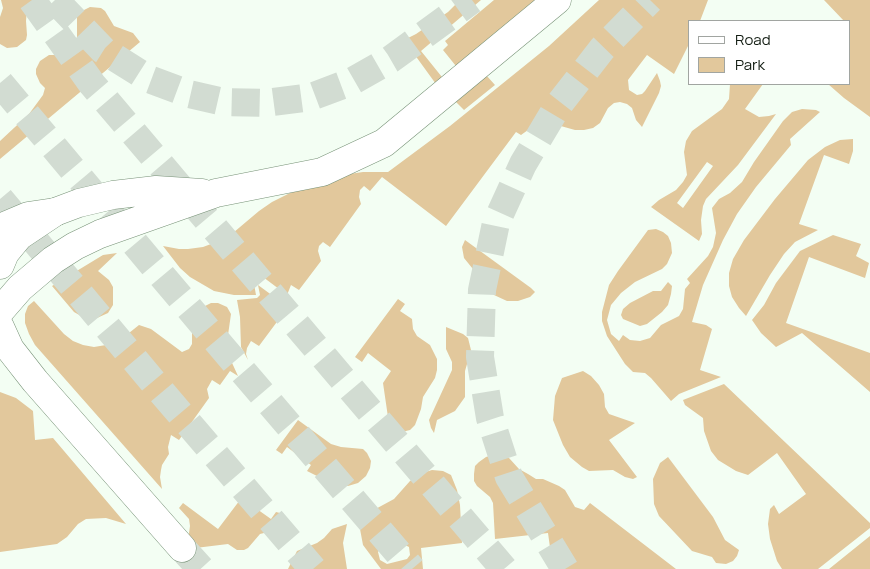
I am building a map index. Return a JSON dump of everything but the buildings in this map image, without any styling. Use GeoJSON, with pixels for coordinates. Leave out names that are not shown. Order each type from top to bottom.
{"type":"FeatureCollection","features":[{"type":"Feature","properties":{"kind":"main road"},"geometry":{"type":"LineString","coordinates":[[0,311],[20,288],[46,265],[75,246],[100,234],[216,193],[322,172],[384,143],[557,0]]}},
{"type":"Feature","properties":{"kind":"main road"},"geometry":{"type":"LineString","coordinates":[[0,265],[5,253],[19,236],[55,212],[79,202],[112,195],[156,190],[216,193]]}},
{"type":"Feature","properties":{"kind":"main road"},"geometry":{"type":"LineString","coordinates":[[0,228],[28,216],[55,212]]}},
{"type":"Feature","properties":{"kind":"main road"},"geometry":{"type":"LineString","coordinates":[[0,327],[10,349],[35,381],[182,548]]}},
{"type":"Feature","properties":{"kind":"main road"},"geometry":{"type":"LineString","coordinates":[[0,371],[35,381]]}},
{"type":"Feature","properties":{"kind":"green space"},"geometry":{"type":"Polygon","coordinates":[[[1,0],[37,0],[27,9],[26,40],[17,47],[7,48],[0,44],[0,17],[3,8],[1,0]]]}},
{"type":"Feature","properties":{"kind":"green space"},"geometry":{"type":"Polygon","coordinates":[[[460,0],[481,0],[421,51],[450,87],[464,76],[443,50],[448,45],[445,41],[494,0],[554,0],[478,66],[495,85],[464,110],[456,102],[449,102],[404,40],[448,12],[460,0]]]}},
{"type":"Feature","properties":{"kind":"green space"},"geometry":{"type":"Polygon","coordinates":[[[599,0],[708,0],[700,20],[688,20],[688,46],[674,74],[647,55],[628,80],[629,90],[637,95],[645,91],[657,73],[660,81],[659,93],[642,127],[636,120],[632,108],[620,102],[614,103],[608,108],[600,123],[593,128],[575,130],[550,123],[535,125],[521,135],[516,132],[446,226],[382,177],[370,191],[364,186],[360,190],[361,204],[330,247],[323,242],[319,246],[318,251],[321,261],[299,290],[291,285],[287,295],[259,274],[254,284],[256,295],[234,295],[214,291],[190,277],[180,268],[163,246],[188,249],[203,247],[227,238],[272,202],[304,186],[329,177],[363,172],[388,172],[450,126],[549,46],[599,0]]]}},
{"type":"Feature","properties":{"kind":"green space"},"geometry":{"type":"Polygon","coordinates":[[[824,0],[870,0],[870,117],[829,85],[850,85],[850,20],[843,20],[824,0]]]}},
{"type":"Feature","properties":{"kind":"green space"},"geometry":{"type":"Polygon","coordinates":[[[90,7],[101,8],[114,26],[133,33],[140,42],[0,159],[0,141],[29,114],[43,95],[45,88],[40,83],[36,74],[40,61],[49,55],[63,55],[72,50],[77,39],[77,17],[80,12],[90,7]]]}},
{"type":"Feature","properties":{"kind":"green space"},"geometry":{"type":"Polygon","coordinates":[[[730,85],[762,85],[745,109],[759,117],[776,114],[738,165],[706,199],[701,220],[702,234],[699,241],[651,207],[676,190],[687,175],[684,152],[686,141],[692,131],[722,109],[729,99],[730,85]],[[707,162],[677,203],[683,208],[713,166],[707,162]]]}},
{"type":"Feature","properties":{"kind":"green space"},"geometry":{"type":"Polygon","coordinates":[[[802,109],[820,112],[790,139],[791,145],[756,187],[737,214],[703,285],[692,322],[706,325],[712,329],[700,370],[721,377],[679,394],[671,401],[645,373],[633,372],[625,364],[607,336],[602,321],[602,312],[609,285],[648,230],[656,229],[663,232],[668,236],[671,243],[672,253],[667,264],[662,269],[635,282],[621,293],[611,305],[607,320],[611,334],[619,341],[623,335],[630,340],[640,341],[650,338],[661,325],[679,316],[683,309],[685,289],[690,283],[687,279],[708,256],[713,247],[716,233],[712,208],[719,199],[730,193],[742,182],[783,121],[792,112],[802,109]]]}},
{"type":"Feature","properties":{"kind":"green space"},"geometry":{"type":"Polygon","coordinates":[[[853,139],[853,151],[849,164],[824,155],[799,224],[818,230],[795,242],[784,254],[746,316],[732,297],[729,286],[729,273],[733,259],[744,240],[808,160],[825,147],[840,140],[853,139]]]}},
{"type":"Feature","properties":{"kind":"green space"},"geometry":{"type":"Polygon","coordinates":[[[833,235],[861,244],[856,256],[869,263],[865,278],[809,257],[786,323],[870,353],[870,392],[802,333],[776,347],[761,333],[752,320],[800,251],[833,235]]]}},
{"type":"Feature","properties":{"kind":"green space"},"geometry":{"type":"Polygon","coordinates":[[[465,240],[535,292],[530,297],[518,301],[507,301],[494,295],[464,258],[462,247],[465,240]]]}},
{"type":"Feature","properties":{"kind":"green space"},"geometry":{"type":"Polygon","coordinates":[[[117,253],[98,271],[109,280],[113,287],[113,305],[108,313],[97,318],[88,318],[74,312],[52,286],[103,255],[117,253]]]}},
{"type":"Feature","properties":{"kind":"green space"},"geometry":{"type":"Polygon","coordinates":[[[668,282],[672,286],[671,294],[668,305],[662,312],[647,324],[640,326],[623,319],[621,315],[623,309],[630,303],[653,291],[661,291],[668,282]]]}},
{"type":"Feature","properties":{"kind":"green space"},"geometry":{"type":"Polygon","coordinates":[[[258,285],[288,307],[259,346],[251,341],[246,354],[248,360],[241,347],[240,317],[237,300],[257,298],[260,295],[258,285]]]}},
{"type":"Feature","properties":{"kind":"green space"},"geometry":{"type":"Polygon","coordinates":[[[398,299],[405,304],[400,311],[412,319],[413,329],[417,336],[430,345],[437,359],[435,378],[423,397],[415,425],[410,430],[402,432],[395,431],[389,424],[383,383],[391,371],[368,353],[362,362],[355,357],[398,299]]]}},
{"type":"Feature","properties":{"kind":"green space"},"geometry":{"type":"Polygon","coordinates":[[[34,301],[64,334],[73,341],[83,345],[94,347],[119,341],[139,325],[151,329],[182,352],[189,349],[192,344],[192,323],[203,307],[211,303],[218,303],[227,307],[231,314],[228,354],[238,376],[230,371],[220,385],[212,380],[207,389],[209,398],[179,440],[171,435],[168,447],[169,454],[161,470],[162,489],[35,345],[25,323],[25,314],[28,306],[34,301]]]}},
{"type":"Feature","properties":{"kind":"green space"},"geometry":{"type":"Polygon","coordinates":[[[446,327],[468,338],[471,350],[465,371],[465,397],[455,411],[437,420],[434,433],[429,420],[452,370],[452,362],[446,349],[446,327]]]}},
{"type":"Feature","properties":{"kind":"green space"},"geometry":{"type":"Polygon","coordinates":[[[583,371],[591,376],[599,385],[604,394],[605,407],[609,414],[635,423],[609,440],[637,477],[633,479],[613,470],[589,471],[570,457],[563,445],[553,420],[555,396],[562,378],[583,371]]]}},
{"type":"Feature","properties":{"kind":"green space"},"geometry":{"type":"Polygon","coordinates":[[[724,384],[870,523],[870,528],[818,569],[782,569],[777,561],[770,539],[768,524],[770,509],[774,505],[779,514],[806,494],[777,453],[748,475],[736,471],[718,460],[711,451],[704,431],[703,418],[685,405],[683,400],[724,384]]]}},
{"type":"Feature","properties":{"kind":"green space"},"geometry":{"type":"Polygon","coordinates":[[[0,392],[16,398],[33,411],[35,440],[53,438],[126,524],[106,518],[86,519],[57,544],[0,552],[0,392]]]}},
{"type":"Feature","properties":{"kind":"green space"},"geometry":{"type":"Polygon","coordinates":[[[298,420],[331,444],[363,449],[371,461],[366,476],[358,483],[348,486],[337,486],[307,471],[311,465],[287,447],[282,454],[276,450],[298,420]]]}},
{"type":"Feature","properties":{"kind":"green space"},"geometry":{"type":"Polygon","coordinates":[[[493,455],[509,458],[519,469],[536,479],[543,479],[559,486],[565,490],[575,507],[584,510],[590,503],[676,569],[553,569],[548,533],[495,539],[493,503],[490,497],[474,481],[475,466],[486,457],[493,455]]]}},
{"type":"Feature","properties":{"kind":"green space"},"geometry":{"type":"Polygon","coordinates":[[[668,457],[713,517],[725,540],[739,550],[733,561],[726,564],[716,563],[712,557],[692,551],[659,516],[654,504],[653,479],[660,463],[668,457]]]}},
{"type":"Feature","properties":{"kind":"green space"},"geometry":{"type":"Polygon","coordinates":[[[432,470],[443,471],[451,475],[460,505],[462,543],[421,548],[423,569],[381,569],[363,545],[360,529],[363,520],[370,512],[394,499],[419,474],[432,470]],[[401,543],[383,546],[378,552],[380,560],[387,564],[407,559],[410,555],[409,547],[401,543]]]}},
{"type":"Feature","properties":{"kind":"green space"},"geometry":{"type":"Polygon","coordinates":[[[246,492],[251,496],[247,502],[271,519],[276,512],[284,514],[281,525],[276,530],[260,534],[244,550],[237,550],[228,544],[179,550],[188,540],[190,526],[189,519],[179,508],[183,503],[218,529],[246,492]]]}},
{"type":"Feature","properties":{"kind":"green space"},"geometry":{"type":"Polygon","coordinates":[[[347,524],[343,543],[347,569],[288,569],[297,551],[317,543],[332,529],[347,524]]]}},
{"type":"Feature","properties":{"kind":"green space"},"geometry":{"type":"Polygon","coordinates":[[[870,536],[870,569],[829,569],[860,544],[870,536]]]}},
{"type":"Feature","properties":{"kind":"tunnel"},"geometry":{"type":"LineString","coordinates":[[32,0],[92,84],[504,569]]}},
{"type":"Feature","properties":{"kind":"tunnel"},"geometry":{"type":"LineString","coordinates":[[55,0],[103,50],[149,79],[189,94],[224,102],[266,103],[311,97],[351,82],[391,59],[472,0]]}},
{"type":"Feature","properties":{"kind":"tunnel"},"geometry":{"type":"LineString","coordinates":[[565,569],[509,477],[490,418],[480,357],[482,290],[496,223],[523,164],[557,107],[602,49],[650,0]]}},
{"type":"Feature","properties":{"kind":"tunnel"},"geometry":{"type":"LineString","coordinates":[[0,83],[412,569]]}},
{"type":"Feature","properties":{"kind":"tunnel"},"geometry":{"type":"LineString","coordinates":[[0,199],[313,569]]}},
{"type":"Feature","properties":{"kind":"tunnel"},"geometry":{"type":"LineString","coordinates":[[182,548],[201,569]]}}]}
